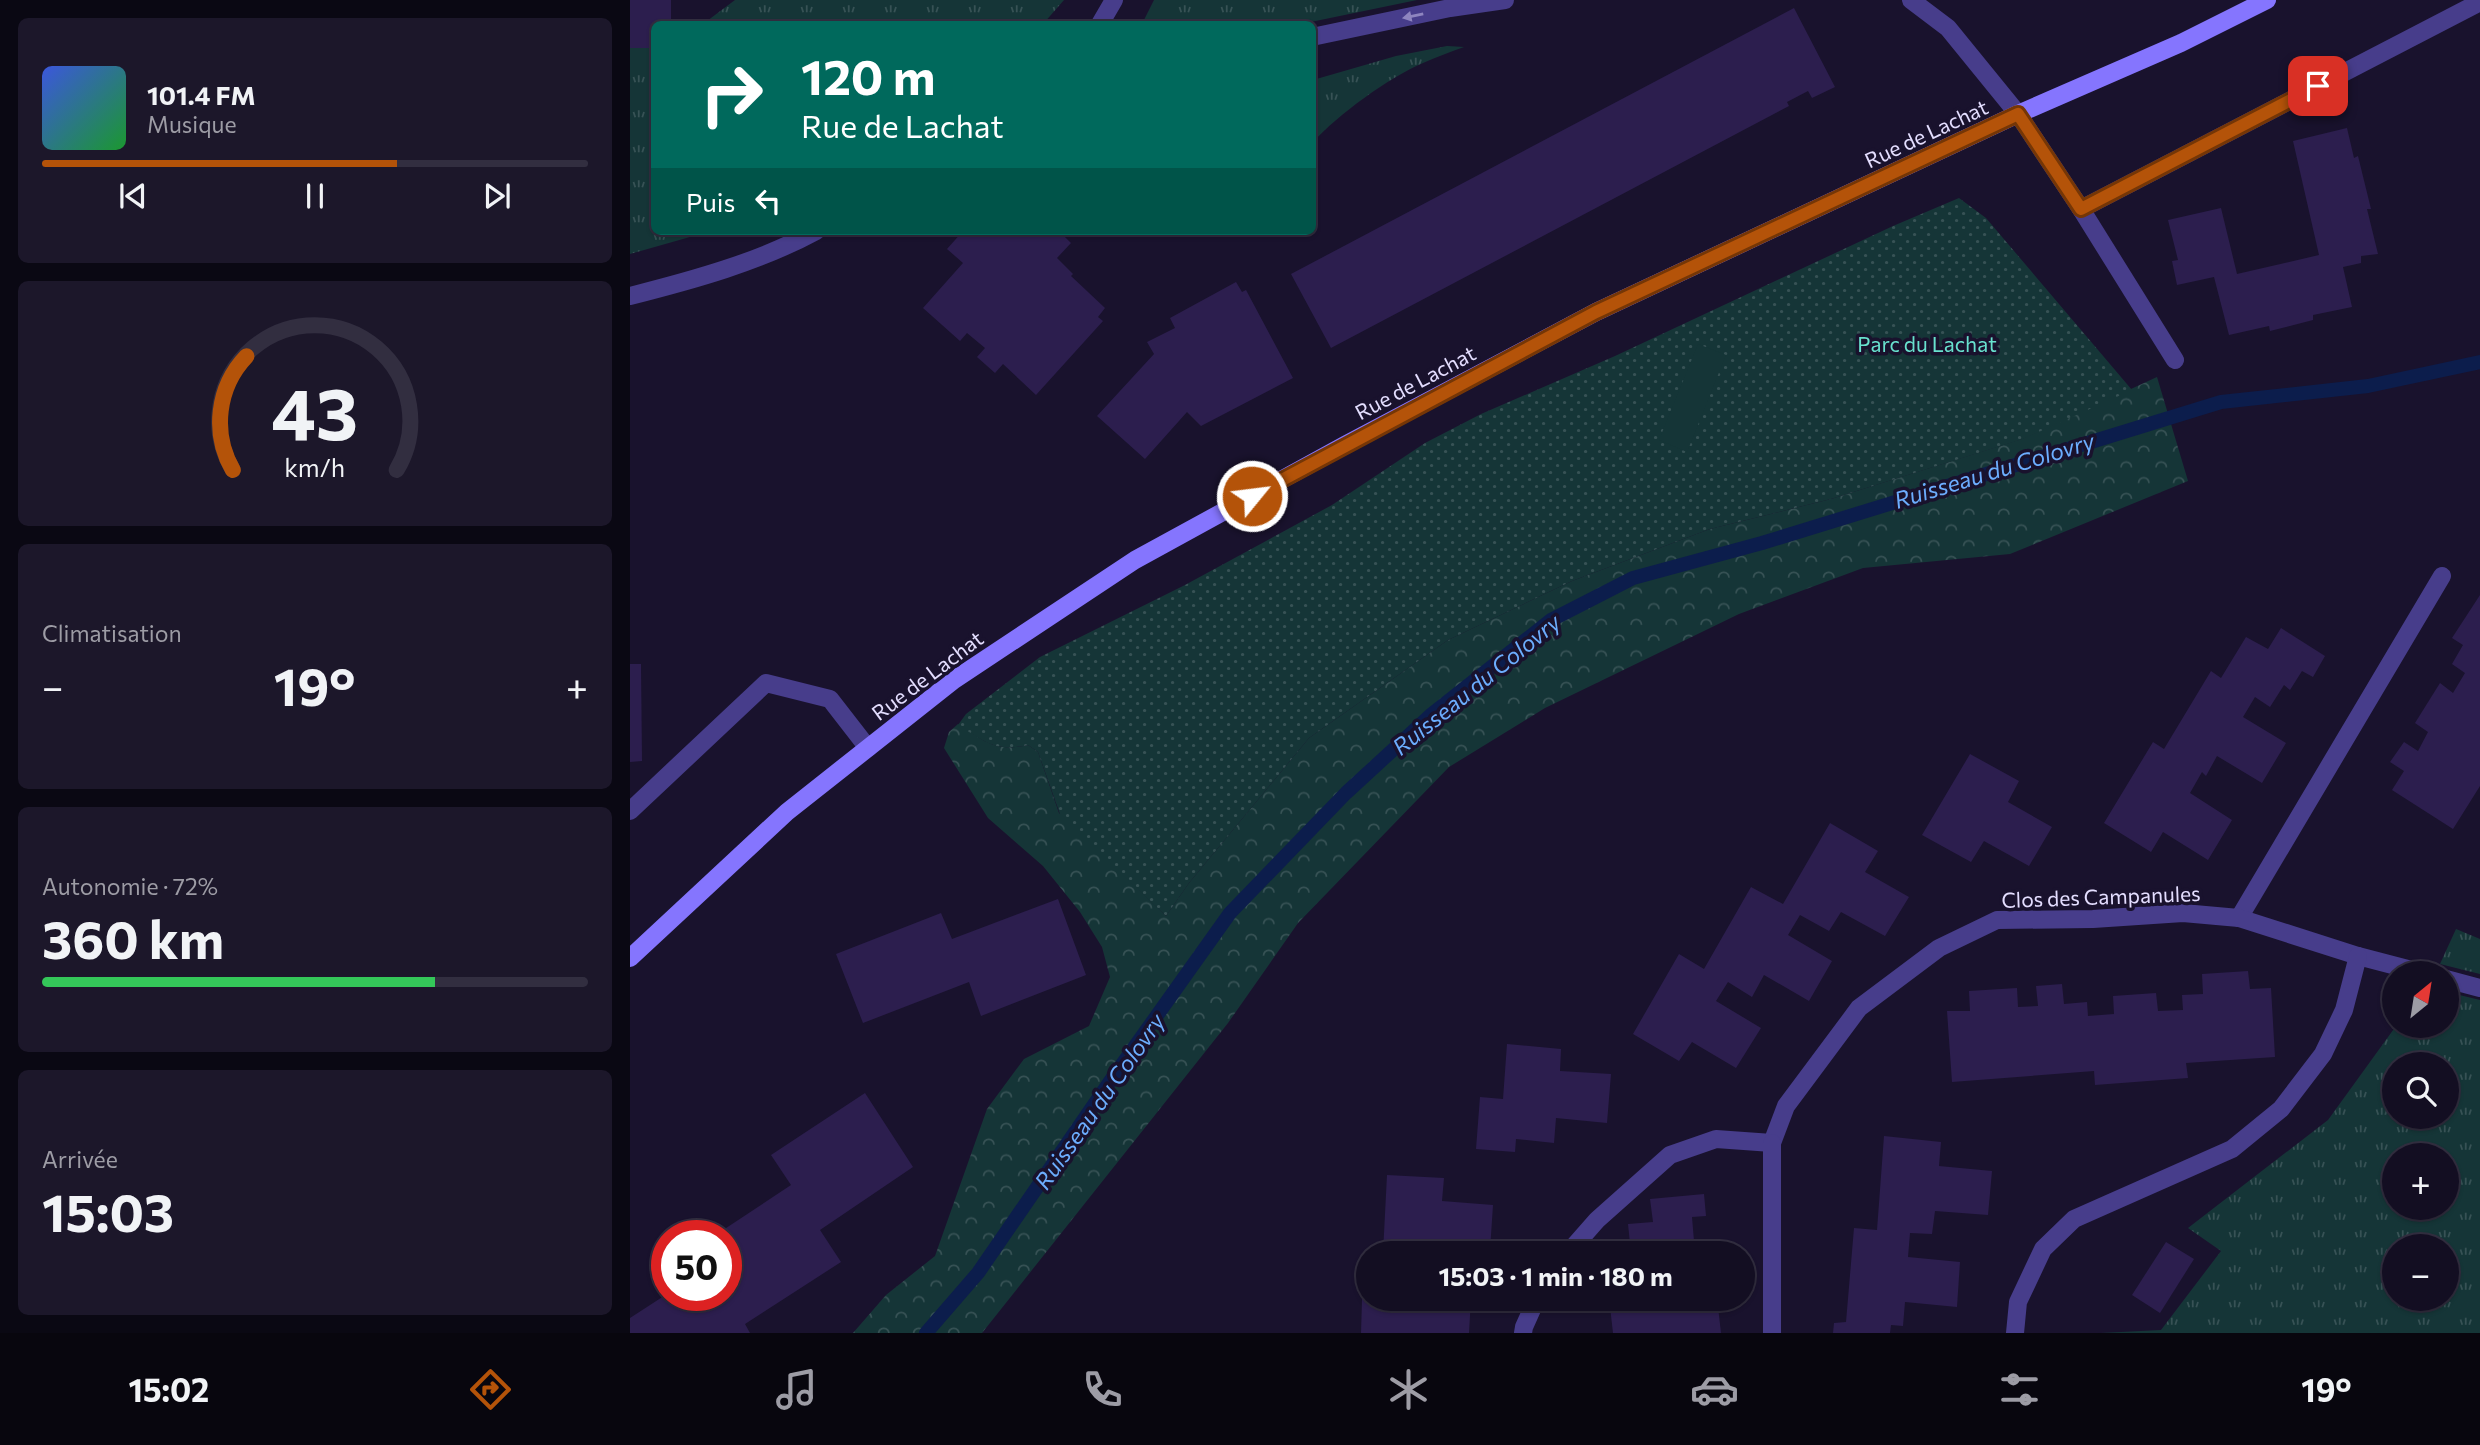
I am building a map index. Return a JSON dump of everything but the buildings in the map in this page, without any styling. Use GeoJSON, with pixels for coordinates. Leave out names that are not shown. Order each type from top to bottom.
{"type":"FeatureCollection","features":[{"type":"Feature","properties":{"kind":"main road","name":"Rue de Lachat"},"geometry":{"type":"LineString","coordinates":[[630,958],[787,812],[954,680],[1147,554],[1596,312],[2018,114],[2181,43],[2267,0]]}},
{"type":"Feature","properties":{"kind":"street"},"geometry":{"type":"LineString","coordinates":[[1102,21],[1114,0]]}},
{"type":"Feature","properties":{"kind":"street"},"geometry":{"type":"LineString","coordinates":[[1316,36],[1450,8],[1505,0]]}},
{"type":"Feature","properties":{"kind":"street"},"geometry":{"type":"LineString","coordinates":[[1911,0],[1948,28],[2018,114]]}},
{"type":"Feature","properties":{"kind":"street"},"geometry":{"type":"LineString","coordinates":[[2081,209],[2480,2]]}},
{"type":"Feature","properties":{"kind":"street","name":"Rue de Lachat"},"geometry":{"type":"LineString","coordinates":[[2018,114],[2175,360]]}},
{"type":"Feature","properties":{"kind":"street"},"geometry":{"type":"LineString","coordinates":[[630,296],[691,281],[794,243],[809,235]]}},
{"type":"Feature","properties":{"kind":"street"},"geometry":{"type":"LineString","coordinates":[[2239,918],[2442,576]]}},
{"type":"Feature","properties":{"kind":"street","name":"Rue de Lachat"},"geometry":{"type":"LineString","coordinates":[[630,811],[766,683],[830,699],[868,748]]}},
{"type":"Feature","properties":{"kind":"street","name":"Clos des Campanules"},"geometry":{"type":"LineString","coordinates":[[1772,1333],[1772,1143],[1786,1106],[1859,1008],[1939,948],[1997,920],[2093,919],[2183,913],[2239,918],[2382,962]]}},
{"type":"Feature","properties":{"kind":"street"},"geometry":{"type":"LineString","coordinates":[[2015,1333],[2018,1302],[2043,1249],[2074,1219],[2232,1149],[2281,1109],[2323,1054],[2344,1010],[2358,956]]}},
{"type":"Feature","properties":{"kind":"street"},"geometry":{"type":"LineString","coordinates":[[2459,982],[2480,988]]}},
{"type":"Feature","properties":{"kind":"street"},"geometry":{"type":"LineString","coordinates":[[1579,1241],[1597,1220],[1670,1155],[1716,1139],[1772,1143]]}},
{"type":"Feature","properties":{"kind":"street"},"geometry":{"type":"LineString","coordinates":[[1523,1333],[1531,1311]]}},
{"type":"Feature","properties":{"kind":"green space"},"geometry":{"type":"Polygon","coordinates":[[[735,0],[1064,0],[1046,21],[707,21],[735,0]]]}},
{"type":"Feature","properties":{"kind":"green space"},"geometry":{"type":"Polygon","coordinates":[[[1154,0],[1417,0],[1316,21],[1144,21],[1154,0]]]}},
{"type":"Feature","properties":{"kind":"green space"},"geometry":{"type":"Polygon","coordinates":[[[1447,46],[1464,47],[1409,70],[1380,87],[1316,139],[1316,79],[1396,56],[1447,46]]]}},
{"type":"Feature","properties":{"kind":"green space"},"geometry":{"type":"Polygon","coordinates":[[[630,48],[651,48],[651,235],[697,235],[630,254],[630,48]]]}},
{"type":"Feature","properties":{"kind":"green space","name":"Parc du Lachat"},"geometry":{"type":"Polygon","coordinates":[[[1959,198],[1986,218],[2132,390],[2023,439],[1831,499],[1710,529],[1572,581],[1448,640],[1309,738],[1189,883],[1166,916],[1061,817],[1038,752],[1028,745],[1007,747],[991,744],[958,725],[966,714],[1040,657],[1185,585],[1332,505],[1425,443],[1481,414],[1615,356],[1893,226],[1959,198]]]}},
{"type":"Feature","properties":{"kind":"green space"},"geometry":{"type":"Polygon","coordinates":[[[1698,344],[1726,355],[1687,452],[1659,440],[1698,344]]]}},
{"type":"Feature","properties":{"kind":"green space"},"geometry":{"type":"Polygon","coordinates":[[[2157,377],[2188,481],[2010,554],[1863,568],[1739,614],[1545,708],[1449,767],[1298,923],[1228,1023],[982,1333],[853,1333],[886,1295],[935,1256],[987,1109],[1024,1059],[1089,1026],[1110,977],[1102,947],[1080,912],[1043,866],[988,818],[944,748],[949,732],[958,724],[991,744],[1007,747],[1028,745],[1038,752],[1059,813],[1166,916],[1189,883],[1309,738],[1448,640],[1572,581],[1710,529],[1831,499],[2022,439],[2157,377]]]}},
{"type":"Feature","properties":{"kind":"green space"},"geometry":{"type":"Polygon","coordinates":[[[2456,929],[2480,939],[2480,974],[2459,969],[2459,961],[2441,961],[2456,929]]]}},
{"type":"Feature","properties":{"kind":"green space"},"geometry":{"type":"Polygon","coordinates":[[[2459,995],[2480,1000],[2480,1333],[2101,1333],[2161,1330],[2221,1251],[2188,1228],[2328,1120],[2387,1038],[2459,1038],[2459,995]]]}},
{"type":"Feature","properties":{"kind":"waterway","name":"Ruisseau du Colovry"},"geometry":{"type":"LineString","coordinates":[[926,1333],[978,1273],[1230,913],[1346,793],[1432,714],[1551,620],[1633,578],[1762,543],[2221,402],[2368,386],[2480,362]]}},
{"type":"Feature","properties":{"kind":"route"},"geometry":{"type":"LineString","coordinates":[[1252,496],[1596,312],[2018,114],[2081,209],[2318,86]]}}]}
